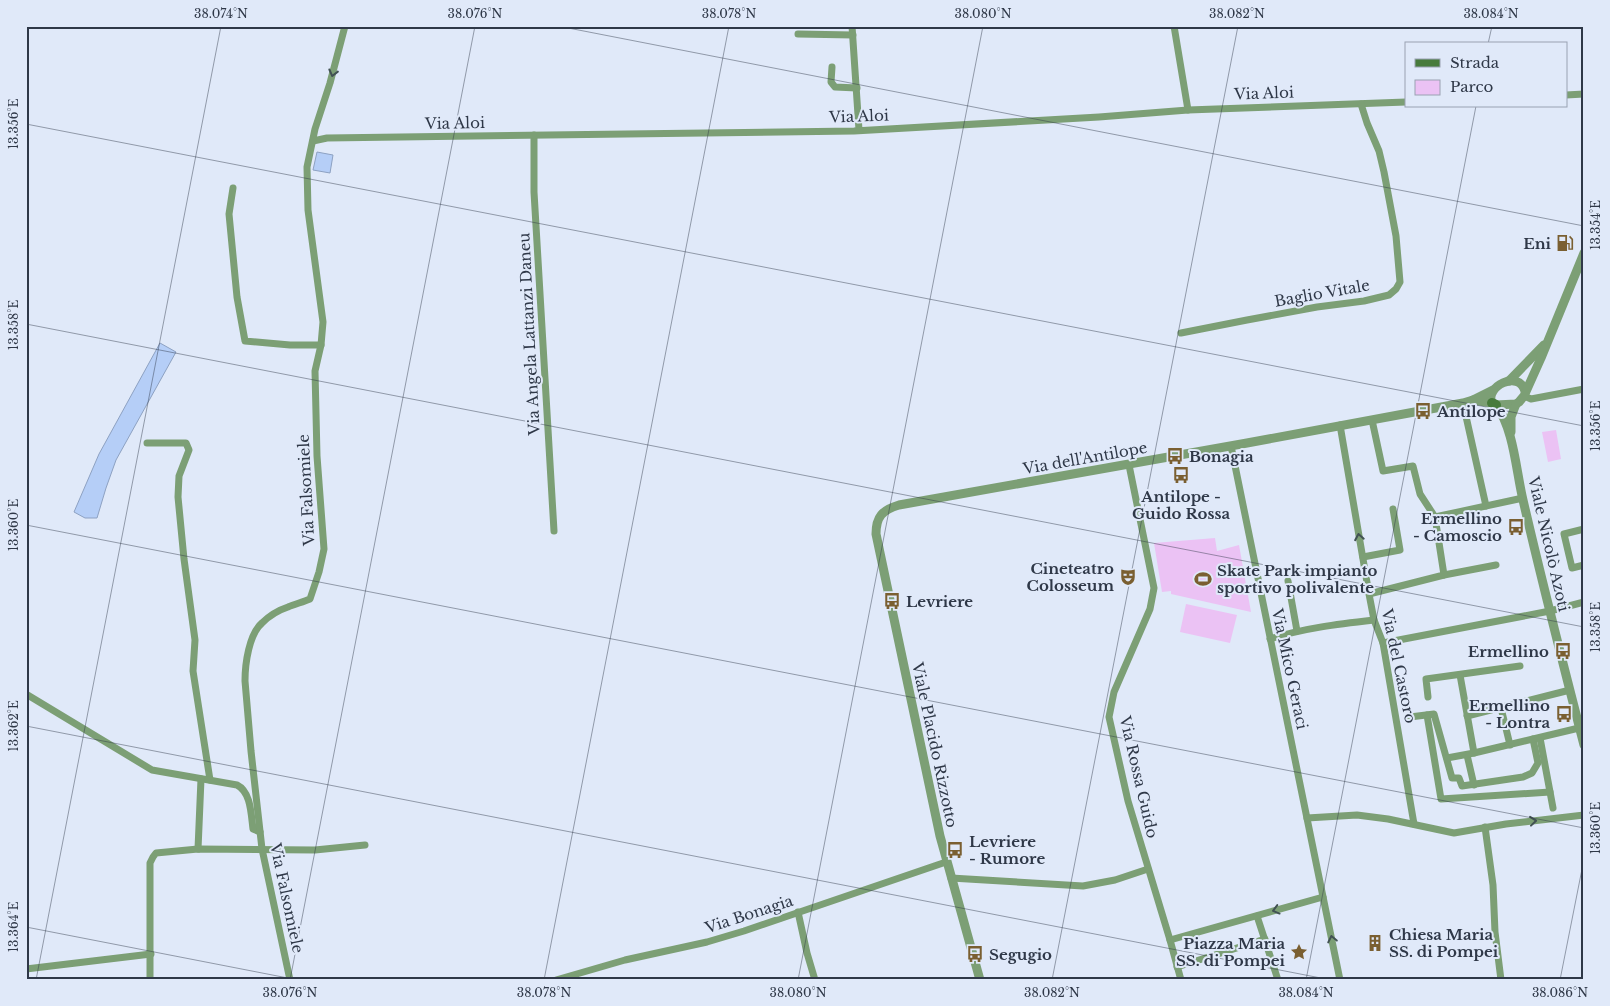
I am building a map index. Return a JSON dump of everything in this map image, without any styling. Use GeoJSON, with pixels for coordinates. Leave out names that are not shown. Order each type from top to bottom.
{"type":"FeatureCollection","features":[{"type":"Feature","properties":{"kind":"street","name":"Via Falsomiele"},"geometry":{"type":"LineString","coordinates":[[290,980],[262,849],[244,681],[252,640],[260,623],[288,606],[310,599],[324,550],[324,534],[319,502],[316,371],[323,322],[308,210],[307,167],[345,26]]}},
{"type":"Feature","properties":{"kind":"street"},"geometry":{"type":"LineString","coordinates":[[852,26],[859,130]]}},
{"type":"Feature","properties":{"kind":"street"},"geometry":{"type":"LineString","coordinates":[[1174,26],[1188,110]]}},
{"type":"Feature","properties":{"kind":"street"},"geometry":{"type":"LineString","coordinates":[[798,34],[853,35]]}},
{"type":"Feature","properties":{"kind":"street"},"geometry":{"type":"LineString","coordinates":[[832,67],[831,82],[835,87],[857,88]]}},
{"type":"Feature","properties":{"kind":"street"},"geometry":{"type":"LineString","coordinates":[[1568,95],[1584,94]]}},
{"type":"Feature","properties":{"kind":"street","name":"Via Aloi"},"geometry":{"type":"LineString","coordinates":[[313,141],[327,138],[720,134],[859,130],[1099,117],[1188,110],[1405,102]]}},
{"type":"Feature","properties":{"kind":"street","name":"Baglio Vitale"},"geometry":{"type":"LineString","coordinates":[[1181,333],[1318,307],[1364,301],[1389,295],[1396,289],[1400,282],[1390,204],[1379,151],[1361,104]]}},
{"type":"Feature","properties":{"kind":"street","name":"Via Angela Lattanzi Daneu"},"geometry":{"type":"LineString","coordinates":[[534,135],[534,192],[554,531]]}},
{"type":"Feature","properties":{"kind":"street"},"geometry":{"type":"LineString","coordinates":[[232,188],[229,214],[237,298],[245,341],[290,345],[321,345]]}},
{"type":"Feature","properties":{"kind":"street"},"geometry":{"type":"LineString","coordinates":[[1510,437],[1511,418],[1516,404],[1525,394],[1531,381],[1584,253]]}},
{"type":"Feature","properties":{"kind":"street"},"geometry":{"type":"LineString","coordinates":[[1473,400],[1509,380],[1546,343]]}},
{"type":"Feature","properties":{"kind":"street"},"geometry":{"type":"LineString","coordinates":[[1509,380],[1519,382],[1524,387],[1525,394]]}},
{"type":"Feature","properties":{"kind":"street"},"geometry":{"type":"LineString","coordinates":[[1525,394],[1532,398],[1584,389]]}},
{"type":"Feature","properties":{"kind":"street"},"geometry":{"type":"LineString","coordinates":[[1493,390],[1490,397],[1502,413],[1510,437]]}},
{"type":"Feature","properties":{"kind":"street"},"geometry":{"type":"LineString","coordinates":[[1473,400],[1494,404],[1516,404]]}},
{"type":"Feature","properties":{"kind":"street","name":"Via dell'Antilope"},"geometry":{"type":"LineString","coordinates":[[881,515],[888,508],[899,505],[1128,465],[1473,400]]}},
{"type":"Feature","properties":{"kind":"street"},"geometry":{"type":"LineString","coordinates":[[1463,402],[1486,506]]}},
{"type":"Feature","properties":{"kind":"street"},"geometry":{"type":"LineString","coordinates":[[1372,420],[1383,471],[1413,466],[1420,494],[1435,517],[1444,575]]}},
{"type":"Feature","properties":{"kind":"street","name":"Via del Castoro"},"geometry":{"type":"LineString","coordinates":[[1340,426],[1374,620],[1382,644],[1403,752],[1414,824]]}},
{"type":"Feature","properties":{"kind":"street","name":"Viale Nicolò Azoti"},"geometry":{"type":"LineString","coordinates":[[1510,437],[1522,498],[1550,611],[1570,690],[1580,717],[1579,728],[1584,745]]}},
{"type":"Feature","properties":{"kind":"street"},"geometry":{"type":"LineString","coordinates":[[147,443],[186,443],[189,450],[179,476],[178,498],[195,640],[193,670],[210,780]]}},
{"type":"Feature","properties":{"kind":"street","name":"Via Mico Geraci"},"geometry":{"type":"LineString","coordinates":[[1230,446],[1340,980]]}},
{"type":"Feature","properties":{"kind":"street","name":"Via Rossa Guido"},"geometry":{"type":"LineString","coordinates":[[1128,465],[1154,588],[1150,609],[1114,692],[1110,717],[1128,801],[1170,940],[1180,980]]}},
{"type":"Feature","properties":{"kind":"street"},"geometry":{"type":"LineString","coordinates":[[1435,517],[1522,498]]}},
{"type":"Feature","properties":{"kind":"street"},"geometry":{"type":"LineString","coordinates":[[1362,557],[1400,550],[1393,509]]}},
{"type":"Feature","properties":{"kind":"street","name":"Viale Placido Rizzotto"},"geometry":{"type":"LineString","coordinates":[[881,515],[876,526],[876,534],[946,862],[980,980]]}},
{"type":"Feature","properties":{"kind":"street"},"geometry":{"type":"LineString","coordinates":[[1584,529],[1564,534],[1572,568],[1584,565]]}},
{"type":"Feature","properties":{"kind":"street"},"geometry":{"type":"LineString","coordinates":[[1369,594],[1496,564]]}},
{"type":"Feature","properties":{"kind":"street"},"geometry":{"type":"LineString","coordinates":[[1288,581],[1297,632]]}},
{"type":"Feature","properties":{"kind":"street"},"geometry":{"type":"LineString","coordinates":[[1382,644],[1550,611],[1584,602]]}},
{"type":"Feature","properties":{"kind":"street"},"geometry":{"type":"LineString","coordinates":[[1270,639],[1326,626],[1374,620]]}},
{"type":"Feature","properties":{"kind":"street"},"geometry":{"type":"LineString","coordinates":[[1428,697],[1426,679],[1520,666]]}},
{"type":"Feature","properties":{"kind":"street"},"geometry":{"type":"LineString","coordinates":[[1460,675],[1474,785]]}},
{"type":"Feature","properties":{"kind":"street"},"geometry":{"type":"LineString","coordinates":[[1466,716],[1570,690]]}},
{"type":"Feature","properties":{"kind":"street"},"geometry":{"type":"LineString","coordinates":[[26,694],[152,770],[242,787],[246,791],[253,828],[260,832]]}},
{"type":"Feature","properties":{"kind":"street"},"geometry":{"type":"LineString","coordinates":[[1501,708],[1510,745]]}},
{"type":"Feature","properties":{"kind":"street"},"geometry":{"type":"LineString","coordinates":[[1410,717],[1434,714],[1452,778]]}},
{"type":"Feature","properties":{"kind":"street"},"geometry":{"type":"LineString","coordinates":[[1427,715],[1441,799],[1550,792]]}},
{"type":"Feature","properties":{"kind":"street"},"geometry":{"type":"LineString","coordinates":[[1447,758],[1579,728]]}},
{"type":"Feature","properties":{"kind":"street"},"geometry":{"type":"LineString","coordinates":[[1462,786],[1523,777],[1532,773],[1538,763],[1537,739]]}},
{"type":"Feature","properties":{"kind":"street"},"geometry":{"type":"LineString","coordinates":[[1537,739],[1553,808]]}},
{"type":"Feature","properties":{"kind":"street"},"geometry":{"type":"LineString","coordinates":[[198,849],[201,778]]}},
{"type":"Feature","properties":{"kind":"street"},"geometry":{"type":"LineString","coordinates":[[1438,780],[1459,778],[1464,798]]}},
{"type":"Feature","properties":{"kind":"street"},"geometry":{"type":"LineString","coordinates":[[1307,818],[1357,815],[1388,819],[1454,833],[1485,827],[1584,815]]}},
{"type":"Feature","properties":{"kind":"street"},"geometry":{"type":"LineString","coordinates":[[1485,827],[1493,885],[1495,932],[1501,980]]}},
{"type":"Feature","properties":{"kind":"street"},"geometry":{"type":"LineString","coordinates":[[150,980],[150,864],[153,857],[160,852],[198,849],[315,850],[365,845]]}},
{"type":"Feature","properties":{"kind":"street","name":"Via Bonagia"},"geometry":{"type":"LineString","coordinates":[[556,980],[625,960],[707,942],[946,862]]}},
{"type":"Feature","properties":{"kind":"street"},"geometry":{"type":"LineString","coordinates":[[951,878],[1083,886],[1115,880],[1148,869]]}},
{"type":"Feature","properties":{"kind":"street"},"geometry":{"type":"LineString","coordinates":[[1170,940],[1323,897]]}},
{"type":"Feature","properties":{"kind":"street"},"geometry":{"type":"LineString","coordinates":[[798,912],[815,980]]}},
{"type":"Feature","properties":{"kind":"street"},"geometry":{"type":"LineString","coordinates":[[1257,916],[1278,980]]}},
{"type":"Feature","properties":{"kind":"street"},"geometry":{"type":"LineString","coordinates":[[1177,966],[1265,939]]}},
{"type":"Feature","properties":{"kind":"street"},"geometry":{"type":"LineString","coordinates":[[26,969],[151,954]]}},
{"type":"Feature","properties":{"kind":"green space"},"geometry":{"type":"Polygon","coordinates":[[[1556,430],[1561,459],[1548,462],[1542,432],[1556,430]]]}},
{"type":"Feature","properties":{"kind":"green space","name":"Skate Park impianto sportivo polivalente"},"geometry":{"type":"Polygon","coordinates":[[[1215,538],[1217,551],[1239,545],[1251,612],[1171,594],[1171,591],[1162,592],[1154,543],[1215,538]]]}},
{"type":"Feature","properties":{"kind":"green space"},"geometry":{"type":"Polygon","coordinates":[[[1186,604],[1237,615],[1230,643],[1180,632],[1186,604]]]}},
{"type":"Feature","properties":{"kind":"water"},"geometry":{"type":"Polygon","coordinates":[[[317,152],[333,155],[330,173],[313,170],[317,152]]]}},
{"type":"Feature","properties":{"kind":"water"},"geometry":{"type":"Polygon","coordinates":[[[160,343],[176,352],[116,460],[97,518],[85,518],[74,512],[99,454],[160,343]]]}},
{"type":"Feature","properties":{"kind":"place","name":"Eni"},"geometry":{"type":"Point","coordinates":[1565,243]}},
{"type":"Feature","properties":{"kind":"place","name":"Antilope"},"geometry":{"type":"Point","coordinates":[1423,411]}},
{"type":"Feature","properties":{"kind":"place","name":"Bonagia"},"geometry":{"type":"Point","coordinates":[1175,456]}},
{"type":"Feature","properties":{"kind":"place","name":"Antilope - Guido Rossa"},"geometry":{"type":"Point","coordinates":[1181,475]}},
{"type":"Feature","properties":{"kind":"place","name":"Ermellino - Camoscio"},"geometry":{"type":"Point","coordinates":[1516,527]}},
{"type":"Feature","properties":{"kind":"place","name":"Cineteatro Colosseum"},"geometry":{"type":"Point","coordinates":[1128,577]}},
{"type":"Feature","properties":{"kind":"place","name":"Skate Park impianto sportivo polivalente"},"geometry":{"type":"Point","coordinates":[1203,579]}},
{"type":"Feature","properties":{"kind":"place","name":"Levriere"},"geometry":{"type":"Point","coordinates":[892,601]}},
{"type":"Feature","properties":{"kind":"place","name":"Ermellino"},"geometry":{"type":"Point","coordinates":[1563,651]}},
{"type":"Feature","properties":{"kind":"place","name":"Ermellino - Lontra"},"geometry":{"type":"Point","coordinates":[1564,714]}},
{"type":"Feature","properties":{"kind":"place","name":"Levriere - Rumore"},"geometry":{"type":"Point","coordinates":[955,850]}},
{"type":"Feature","properties":{"kind":"place","name":"Chiesa Maria SS. di Pompei"},"geometry":{"type":"Point","coordinates":[1375,943]}},
{"type":"Feature","properties":{"kind":"place","name":"Piazza Maria SS. di Pompei"},"geometry":{"type":"Point","coordinates":[1299,952]}},
{"type":"Feature","properties":{"kind":"place","name":"Segugio"},"geometry":{"type":"Point","coordinates":[975,954]}}]}
